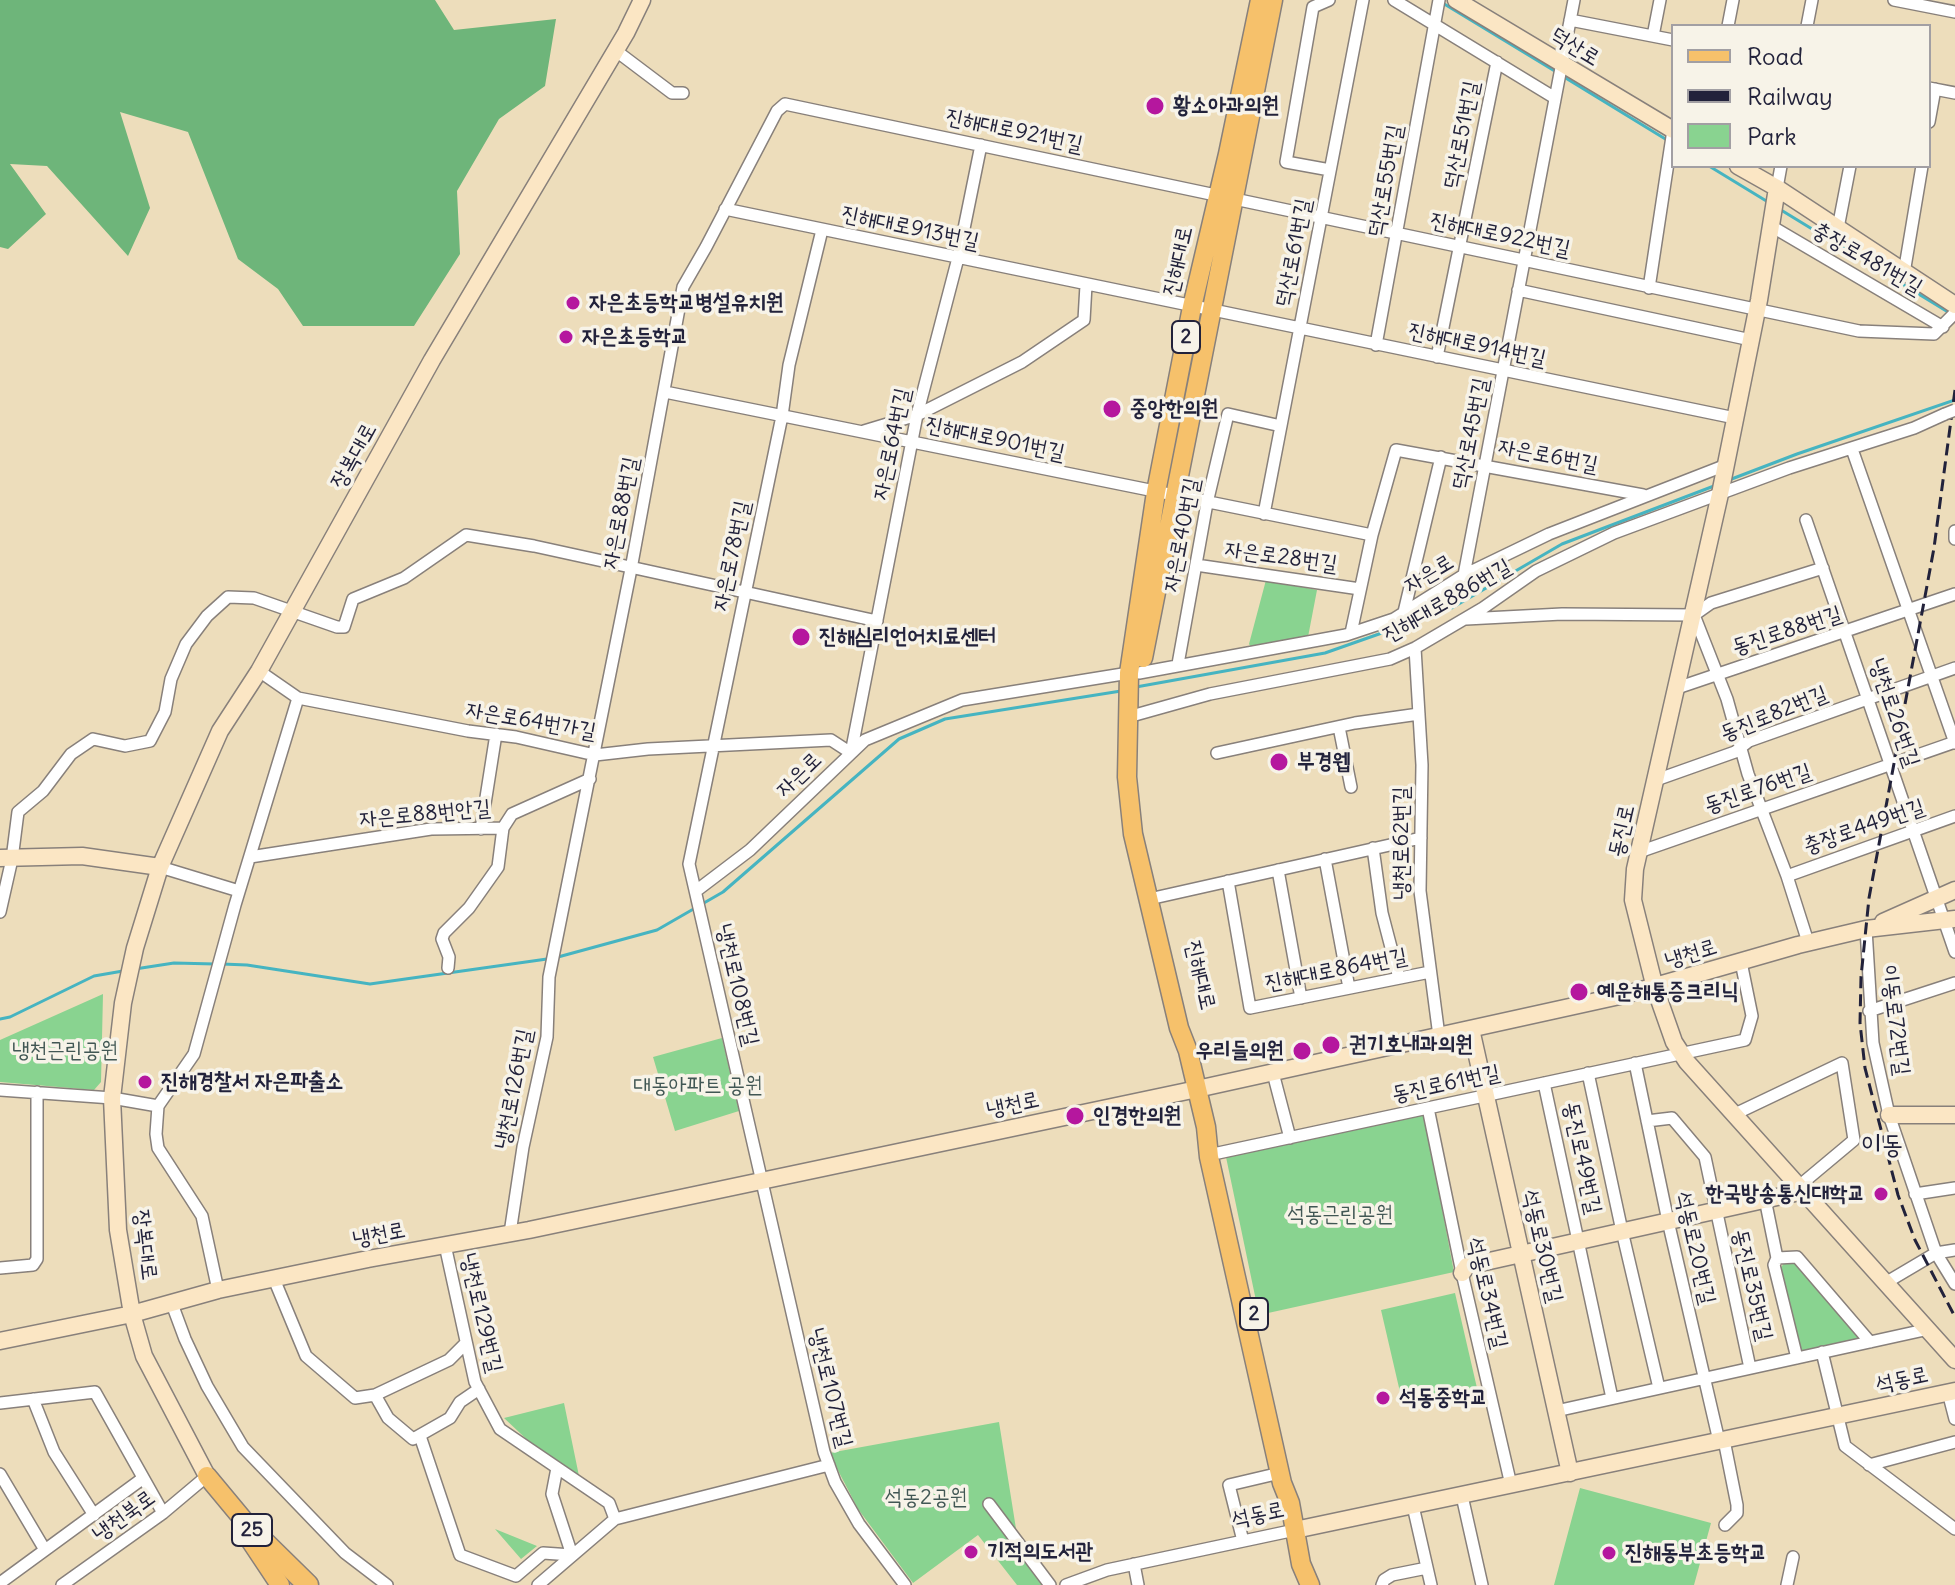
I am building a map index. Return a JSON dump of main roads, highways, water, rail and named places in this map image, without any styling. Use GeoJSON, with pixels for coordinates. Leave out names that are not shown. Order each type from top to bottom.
{"type":"FeatureCollection","features":[{"type":"Feature","properties":{"kind":"highway"},"geometry":{"type":"LineString","coordinates":[[254,1532],[308,1585]]}},
{"type":"Feature","properties":{"kind":"main road","name":"진해대로"},"geometry":{"type":"LineString","coordinates":[[1226,195],[1260,0]]}},
{"type":"Feature","properties":{"kind":"main road","name":"진해대로"},"geometry":{"type":"LineString","coordinates":[[1134,675],[1156,492],[1273,0]]}},
{"type":"Feature","properties":{"kind":"main road","name":"진해대로"},"geometry":{"type":"LineString","coordinates":[[1134,675],[1175,496],[1201,309]]}},
{"type":"Feature","properties":{"kind":"main road","name":"2"},"geometry":{"type":"LineString","coordinates":[[1134,675],[1134,705]]}},
{"type":"Feature","properties":{"kind":"main road","name":"진해대로"},"geometry":{"type":"LineString","coordinates":[[1134,705],[1137,776],[1144,832],[1187,1023],[1188,1051]]}},
{"type":"Feature","properties":{"kind":"main road","name":"진해대로"},"geometry":{"type":"LineString","coordinates":[[1134,705],[1127,777],[1133,834],[1179,1028],[1188,1051]]}},
{"type":"Feature","properties":{"kind":"main road","name":"2"},"geometry":{"type":"LineString","coordinates":[[1188,1051],[1280,1473],[1290,1503],[1301,1564],[1310,1585]]}},
{"type":"Feature","properties":{"kind":"main road","name":"2"},"geometry":{"type":"LineString","coordinates":[[1206,1127],[1218,1153],[1291,1481],[1290,1503]]}},
{"type":"Feature","properties":{"kind":"main road","name":"25"},"geometry":{"type":"LineString","coordinates":[[280,1585],[207,1476],[297,1585]]}},
{"type":"Feature","properties":{"kind":"main road","name":"2"},"geometry":{"type":"LineString","coordinates":[[1299,1585],[1301,1564]]}},
{"type":"Feature","properties":{"kind":"waterway"},"geometry":{"type":"LineString","coordinates":[[1441,2],[1558,73]]}},
{"type":"Feature","properties":{"kind":"waterway"},"geometry":{"type":"LineString","coordinates":[[1564,77],[1667,140]]}},
{"type":"Feature","properties":{"kind":"waterway"},"geometry":{"type":"LineString","coordinates":[[1712,168],[1768,202]]}},
{"type":"Feature","properties":{"kind":"waterway"},"geometry":{"type":"LineString","coordinates":[[1781,210],[1948,312]]}},
{"type":"Feature","properties":{"kind":"waterway"},"geometry":{"type":"LineString","coordinates":[[1729,480],[1955,400]]}},
{"type":"Feature","properties":{"kind":"waterway"},"geometry":{"type":"LineString","coordinates":[[1136,687],[1325,653],[1450,609],[1562,544],[1714,486]]}},
{"type":"Feature","properties":{"kind":"waterway"},"geometry":{"type":"LineString","coordinates":[[558,957],[657,930],[723,892],[899,739],[945,719],[1121,691]]}},
{"type":"Feature","properties":{"kind":"waterway"},"geometry":{"type":"LineString","coordinates":[[222,964],[370,984],[547,959]]}},
{"type":"Feature","properties":{"kind":"waterway"},"geometry":{"type":"LineString","coordinates":[[135,969],[174,963],[215,964]]}},
{"type":"Feature","properties":{"kind":"waterway"},"geometry":{"type":"LineString","coordinates":[[0,1019],[94,976],[123,971]]}},
{"type":"Feature","properties":{"kind":"railway"},"geometry":{"type":"LineString","coordinates":[[1955,390],[1934,548],[1869,898],[1860,1023],[1865,1068],[1898,1195],[1915,1240],[1955,1317]]}},
{"type":"Feature","properties":{"kind":"place","name":"황소아과의원"},"geometry":{"type":"Point","coordinates":[1155,106]}},
{"type":"Feature","properties":{"kind":"place","name":"자은초등학교병설유치원"},"geometry":{"type":"Point","coordinates":[573,303]}},
{"type":"Feature","properties":{"kind":"place","name":"자은초등학교"},"geometry":{"type":"Point","coordinates":[566,337]}},
{"type":"Feature","properties":{"kind":"place","name":"중앙한의원"},"geometry":{"type":"Point","coordinates":[1112,409]}},
{"type":"Feature","properties":{"kind":"place","name":"진해심리언어치료센터"},"geometry":{"type":"Point","coordinates":[801,637]}},
{"type":"Feature","properties":{"kind":"place","name":"부경웹"},"geometry":{"type":"Point","coordinates":[1279,762]}},
{"type":"Feature","properties":{"kind":"place","name":"예운해통증크리닉"},"geometry":{"type":"Point","coordinates":[1579,992]}},
{"type":"Feature","properties":{"kind":"place","name":"권기호내과의원"},"geometry":{"type":"Point","coordinates":[1331,1045]}},
{"type":"Feature","properties":{"kind":"place","name":"우리들의원"},"geometry":{"type":"Point","coordinates":[1302,1051]}},
{"type":"Feature","properties":{"kind":"place","name":"진해경찰서 자은파출소"},"geometry":{"type":"Point","coordinates":[145,1082]}},
{"type":"Feature","properties":{"kind":"place","name":"인경한의원"},"geometry":{"type":"Point","coordinates":[1075,1116]}},
{"type":"Feature","properties":{"kind":"place","name":"한국방송통신대학교"},"geometry":{"type":"Point","coordinates":[1881,1194]}},
{"type":"Feature","properties":{"kind":"place","name":"석동중학교"},"geometry":{"type":"Point","coordinates":[1383,1398]}},
{"type":"Feature","properties":{"kind":"place","name":"기적의도서관"},"geometry":{"type":"Point","coordinates":[971,1552]}},
{"type":"Feature","properties":{"kind":"place","name":"진해동부초등학교"},"geometry":{"type":"Point","coordinates":[1609,1553]}},
{"type":"Feature","properties":{"kind":"district","name":"이동"},"geometry":{"type":"Point","coordinates":[1882,1146]}},
{"type":"Feature","properties":{"kind":"park label","name":"냉천근린공원"},"geometry":{"type":"Point","coordinates":[65,1051]}},
{"type":"Feature","properties":{"kind":"park label","name":"대동아파트 공원"},"geometry":{"type":"Point","coordinates":[698,1086]}},
{"type":"Feature","properties":{"kind":"park label","name":"석동근린공원"},"geometry":{"type":"Point","coordinates":[1340,1215]}},
{"type":"Feature","properties":{"kind":"park label","name":"석동2공원"},"geometry":{"type":"Point","coordinates":[926,1498]}}]}
